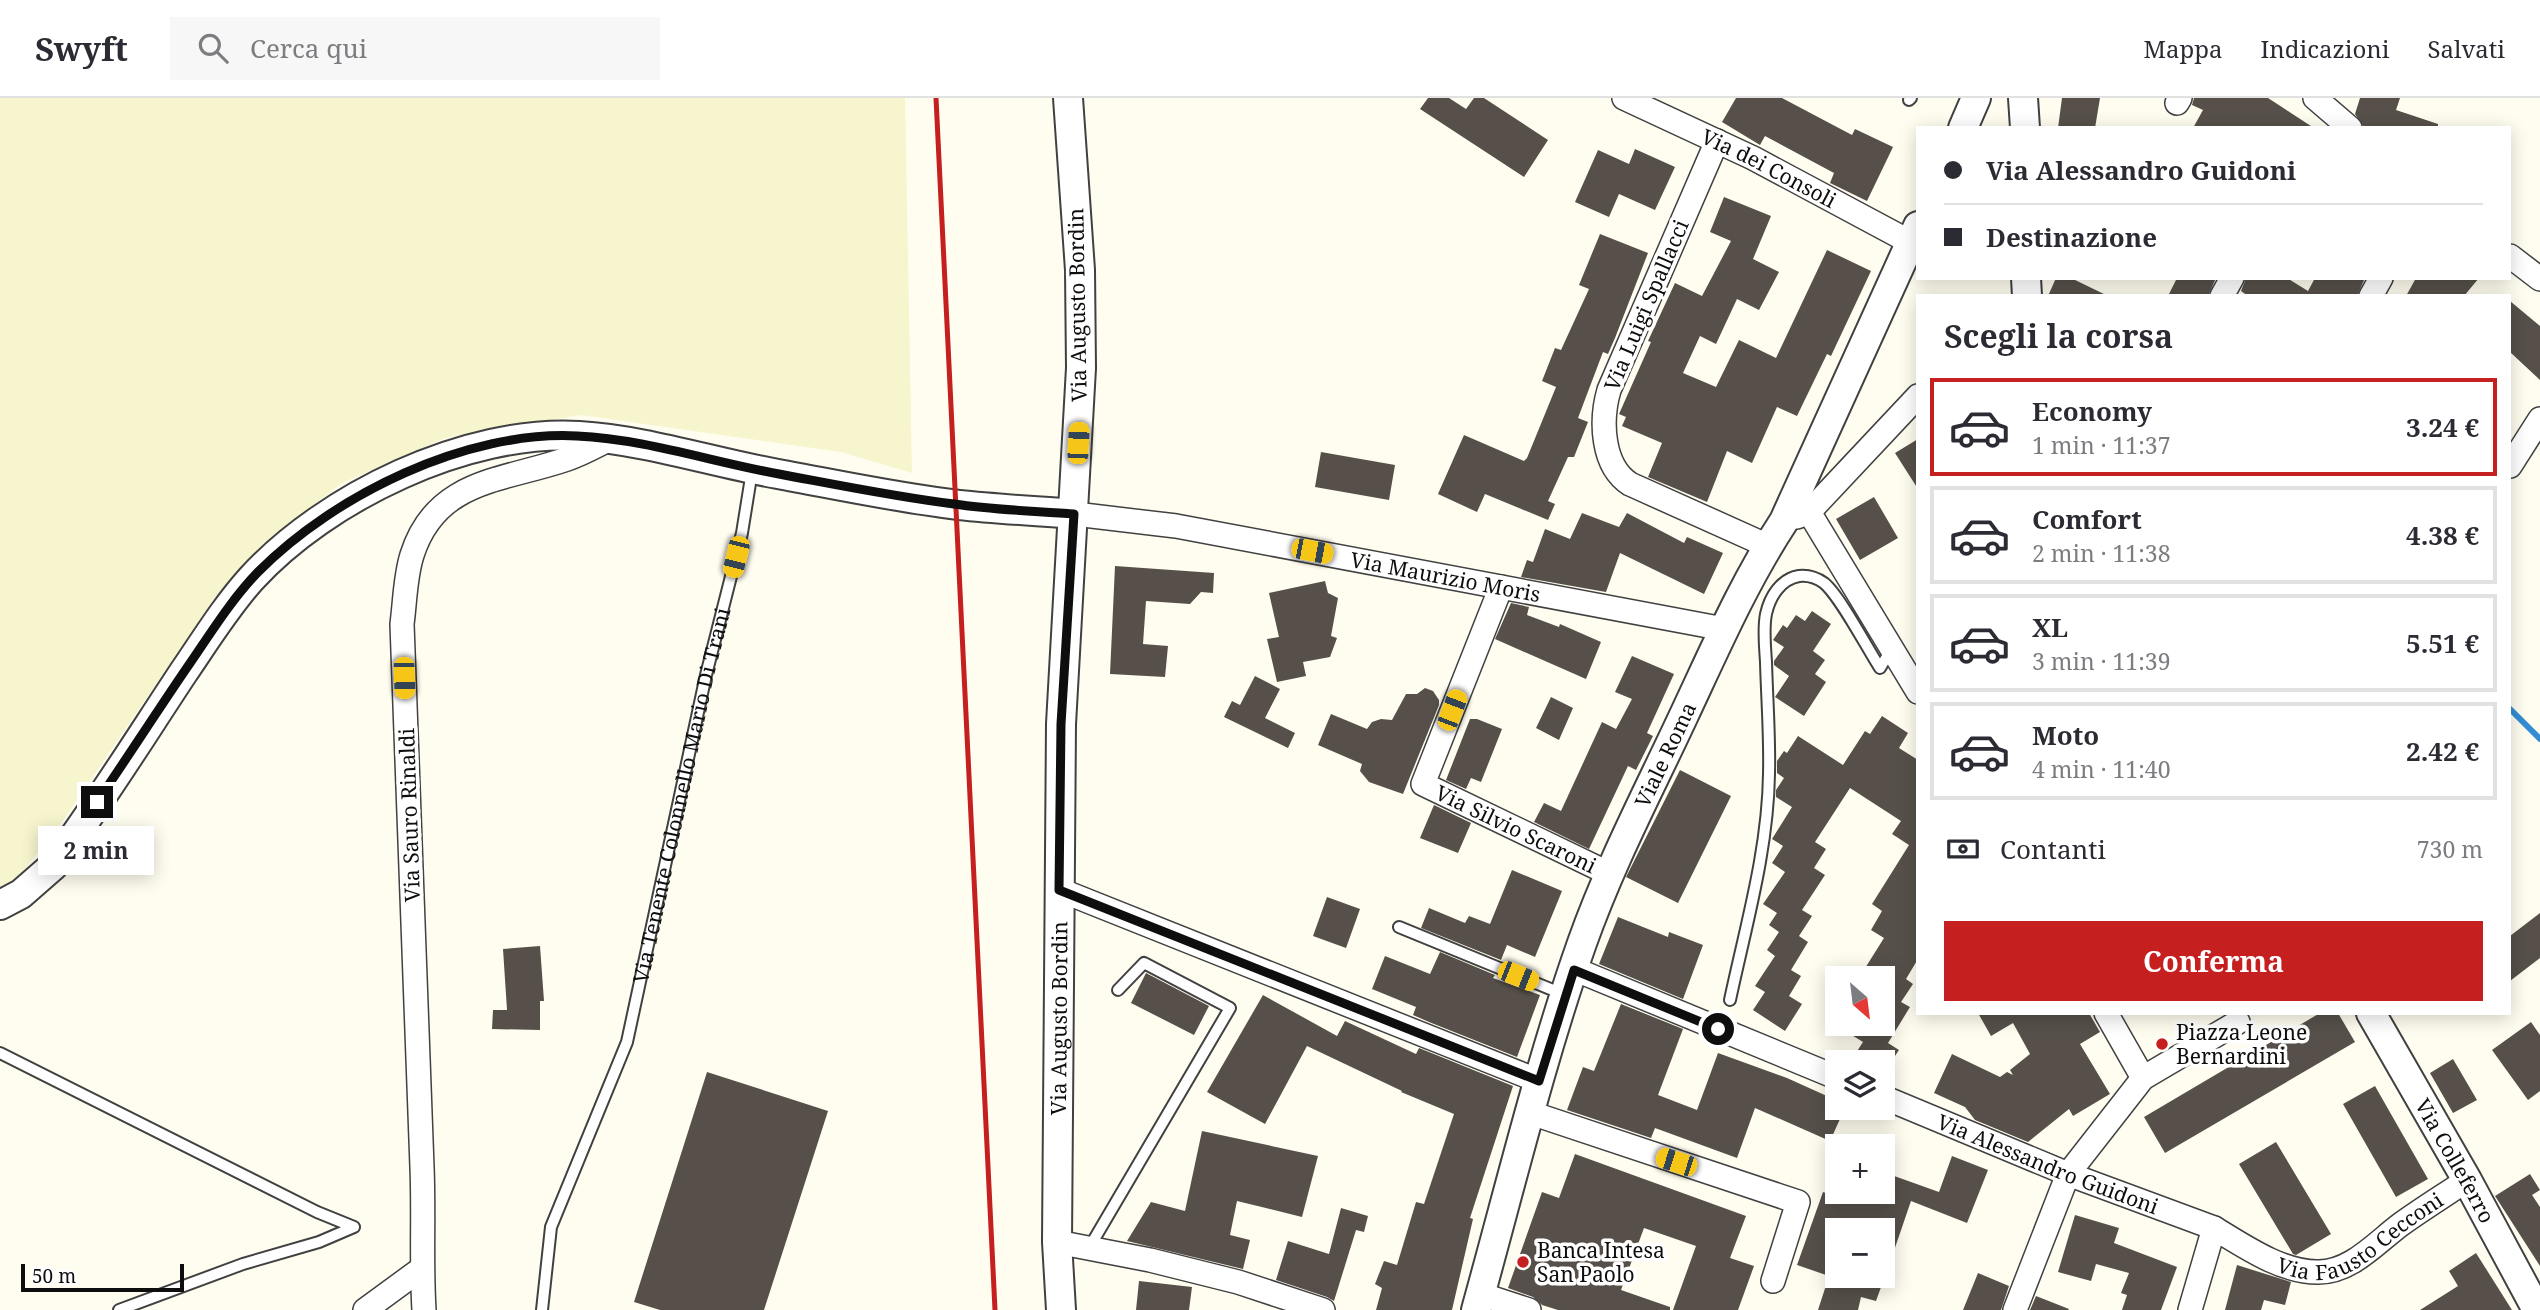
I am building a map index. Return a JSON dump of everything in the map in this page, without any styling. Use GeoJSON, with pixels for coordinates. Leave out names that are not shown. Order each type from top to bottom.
{"type":"FeatureCollection","features":[{"type":"Feature","properties":{"kind":"street","name":"Via Augusto Bordin"},"geometry":{"type":"LineString","coordinates":[[1061,1310],[1057,1242],[1061,724],[1080,395],[1081,306],[1068,98]]}},
{"type":"Feature","properties":{"kind":"street","name":"Via dei Consoli"},"geometry":{"type":"LineString","coordinates":[[1624,98],[1914,234]]}},
{"type":"Feature","properties":{"kind":"street"},"geometry":{"type":"LineString","coordinates":[[1964,126],[1976,98]]}},
{"type":"Feature","properties":{"kind":"street"},"geometry":{"type":"LineString","coordinates":[[2024,98],[2025,126]]}},
{"type":"Feature","properties":{"kind":"street"},"geometry":{"type":"LineString","coordinates":[[2322,112],[2346,126]]}},
{"type":"Feature","properties":{"kind":"street","name":"Via Luigi Spallacci"},"geometry":{"type":"LineString","coordinates":[[1717,141],[1612,382],[1605,408],[1608,455],[1615,472],[1630,484],[1768,546]]}},
{"type":"Feature","properties":{"kind":"street","name":"Viale Roma"},"geometry":{"type":"LineString","coordinates":[[1478,1302],[1539,1081],[1581,944],[1610,874],[1724,629],[1768,546],[1796,517],[1914,234]]}},
{"type":"Feature","properties":{"kind":"street"},"geometry":{"type":"LineString","coordinates":[[2511,257],[2540,279]]}},
{"type":"Feature","properties":{"kind":"street"},"geometry":{"type":"LineString","coordinates":[[1916,398],[1796,517],[1892,648],[1916,688]]}},
{"type":"Feature","properties":{"kind":"street"},"geometry":{"type":"LineString","coordinates":[[2511,464],[2540,419]]}},
{"type":"Feature","properties":{"kind":"street"},"geometry":{"type":"LineString","coordinates":[[0,905],[21,894],[53,866],[231,603],[259,571],[285,547],[382,483],[438,459],[484,447],[534,438],[575,436],[610,439],[753,469]]}},
{"type":"Feature","properties":{"kind":"street","name":"Via Sauro Rinaldi"},"geometry":{"type":"LineString","coordinates":[[424,1310],[421,1269],[424,1232],[402,624],[412,555],[430,517],[441,505],[456,496],[494,479],[566,459],[610,439]]}},
{"type":"Feature","properties":{"kind":"street","name":"Via Maurizio Moris"},"geometry":{"type":"LineString","coordinates":[[753,469],[957,505],[1074,514],[1176,526],[1724,629]]}},
{"type":"Feature","properties":{"kind":"street","name":"Via Silvio Scaroni"},"geometry":{"type":"LineString","coordinates":[[1501,587],[1423,784],[1610,874]]}},
{"type":"Feature","properties":{"kind":"street"},"geometry":{"type":"LineString","coordinates":[[1059,890],[1539,1081]]}},
{"type":"Feature","properties":{"kind":"street"},"geometry":{"type":"LineString","coordinates":[[1570,982],[1825,1074]]}},
{"type":"Feature","properties":{"kind":"street"},"geometry":{"type":"LineString","coordinates":[[2107,1015],[2143,1078]]}},
{"type":"Feature","properties":{"kind":"street","name":"Via Colleferro"},"geometry":{"type":"LineString","coordinates":[[2372,1015],[2467,1180],[2537,1310]]}},
{"type":"Feature","properties":{"kind":"street"},"geometry":{"type":"LineString","coordinates":[[2015,1310],[2068,1174],[2143,1078],[2238,1021]]}},
{"type":"Feature","properties":{"kind":"street","name":"Via Alessandro Guidoni"},"geometry":{"type":"LineString","coordinates":[[1895,1102],[2068,1174],[2214,1228]]}},
{"type":"Feature","properties":{"kind":"street"},"geometry":{"type":"LineString","coordinates":[[1531,1113],[1798,1202],[1773,1281]]}},
{"type":"Feature","properties":{"kind":"street","name":"Via Fausto Cecconi"},"geometry":{"type":"LineString","coordinates":[[2214,1228],[2252,1251],[2283,1264],[2309,1271],[2326,1272],[2367,1252],[2400,1225],[2467,1180]]}},
{"type":"Feature","properties":{"kind":"street"},"geometry":{"type":"LineString","coordinates":[[2190,1310],[2214,1228]]}},
{"type":"Feature","properties":{"kind":"street"},"geometry":{"type":"LineString","coordinates":[[1057,1242],[1150,1260],[1238,1282],[1323,1310]]}},
{"type":"Feature","properties":{"kind":"street"},"geometry":{"type":"LineString","coordinates":[[365,1310],[421,1269]]}},
{"type":"Feature","properties":{"kind":"street"},"geometry":{"type":"LineString","coordinates":[[1478,1302],[1529,1310]]}},
{"type":"Feature","properties":{"kind":"lane","name":"Via Tenente Colonnello Mario Di Trani"},"geometry":{"type":"LineString","coordinates":[[542,1310],[551,1227],[627,1042],[706,675],[742,533],[753,469]]}},
{"type":"Feature","properties":{"kind":"lane"},"geometry":{"type":"LineString","coordinates":[[1730,1000],[1767,813],[1769,773],[1765,628],[1770,602],[1776,590],[1787,580],[1801,576],[1815,577],[1826,585],[1835,597],[1880,668],[1892,648]]}},
{"type":"Feature","properties":{"kind":"lane"},"geometry":{"type":"LineString","coordinates":[[1399,927],[1570,982]]}},
{"type":"Feature","properties":{"kind":"lane"},"geometry":{"type":"LineString","coordinates":[[1089,1248],[1230,1008],[1144,962],[1118,990]]}},
{"type":"Feature","properties":{"kind":"lane"},"geometry":{"type":"LineString","coordinates":[[0,1053],[317,1212],[354,1227],[319,1242],[243,1264],[119,1310]]}},
{"type":"Feature","properties":{"kind":"shaded area"},"geometry":{"type":"Polygon","coordinates":[[[0,98],[905,98],[912,473],[841,452],[581,415],[445,438],[342,483],[275,535],[216,596],[58,828],[16,880],[0,887],[0,98]]]}},
{"type":"Feature","properties":{"kind":"building"},"geometry":{"type":"Polygon","coordinates":[[[1428,98],[1449,98],[1466,109],[1474,98],[1484,98],[1548,140],[1524,177],[1420,109],[1428,98]]]}},
{"type":"Feature","properties":{"kind":"building"},"geometry":{"type":"Polygon","coordinates":[[[1736,98],[1782,98],[1852,135],[1855,129],[1893,147],[1867,201],[1830,183],[1834,173],[1765,136],[1760,145],[1722,122],[1736,98]]]}},
{"type":"Feature","properties":{"kind":"building"},"geometry":{"type":"Polygon","coordinates":[[[2062,98],[2100,98],[2095,126],[2058,126],[2062,98]]]}},
{"type":"Feature","properties":{"kind":"building"},"geometry":{"type":"Polygon","coordinates":[[[2194,98],[2268,98],[2311,126],[2194,126],[2203,110],[2192,105],[2194,98]]]}},
{"type":"Feature","properties":{"kind":"building"},"geometry":{"type":"Polygon","coordinates":[[[2360,98],[2400,98],[2396,110],[2438,126],[2363,126],[2355,114],[2360,98]]]}},
{"type":"Feature","properties":{"kind":"building"},"geometry":{"type":"Polygon","coordinates":[[[1635,149],[1675,167],[1655,210],[1619,194],[1609,217],[1575,202],[1598,150],[1629,164],[1635,149]]]}},
{"type":"Feature","properties":{"kind":"building"},"geometry":{"type":"Polygon","coordinates":[[[1724,197],[1771,216],[1753,259],[1779,272],[1759,310],[1737,299],[1716,344],[1700,336],[1683,373],[1716,387],[1739,340],[1776,358],[1827,250],[1871,271],[1831,356],[1827,354],[1797,416],[1777,407],[1752,463],[1727,451],[1707,502],[1648,477],[1662,443],[1622,426],[1626,417],[1619,414],[1675,283],[1702,296],[1731,241],[1710,232],[1724,197]]]}},
{"type":"Feature","properties":{"kind":"building"},"geometry":{"type":"Polygon","coordinates":[[[1600,234],[1648,253],[1615,338],[1608,354],[1603,352],[1578,418],[1588,422],[1574,457],[1568,457],[1548,501],[1555,504],[1548,520],[1485,494],[1477,512],[1438,494],[1464,435],[1524,461],[1527,458],[1556,387],[1542,381],[1555,348],[1561,350],[1589,289],[1579,285],[1600,234]]]}},
{"type":"Feature","properties":{"kind":"building"},"geometry":{"type":"Polygon","coordinates":[[[2055,280],[2075,280],[2104,294],[2049,294],[2055,280]]]}},
{"type":"Feature","properties":{"kind":"building"},"geometry":{"type":"Polygon","coordinates":[[[2176,280],[2215,280],[2209,294],[2169,294],[2176,280]]]}},
{"type":"Feature","properties":{"kind":"building"},"geometry":{"type":"Polygon","coordinates":[[[2245,280],[2290,280],[2308,291],[2314,280],[2364,280],[2358,294],[2245,294],[2241,291],[2245,280]]]}},
{"type":"Feature","properties":{"kind":"building"},"geometry":{"type":"Polygon","coordinates":[[[2415,280],[2477,280],[2466,294],[2407,294],[2415,280]]]}},
{"type":"Feature","properties":{"kind":"building"},"geometry":{"type":"Polygon","coordinates":[[[2511,302],[2540,326],[2540,380],[2511,353],[2511,302]]]}},
{"type":"Feature","properties":{"kind":"building"},"geometry":{"type":"Polygon","coordinates":[[[1916,440],[1916,486],[1895,453],[1916,440]]]}},
{"type":"Feature","properties":{"kind":"building"},"geometry":{"type":"Polygon","coordinates":[[[1321,452],[1395,465],[1389,500],[1315,487],[1321,452]]]}},
{"type":"Feature","properties":{"kind":"building"},"geometry":{"type":"Polygon","coordinates":[[[1874,497],[1898,538],[1860,560],[1836,519],[1874,497]]]}},
{"type":"Feature","properties":{"kind":"building"},"geometry":{"type":"Polygon","coordinates":[[[1582,513],[1619,527],[1627,513],[1684,543],[1687,537],[1723,553],[1704,594],[1620,553],[1606,592],[1521,577],[1527,560],[1533,562],[1545,529],[1570,539],[1582,513]]]}},
{"type":"Feature","properties":{"kind":"building"},"geometry":{"type":"Polygon","coordinates":[[[1115,566],[1214,573],[1213,593],[1201,592],[1190,604],[1146,601],[1143,644],[1168,646],[1165,677],[1110,674],[1115,566]]]}},
{"type":"Feature","properties":{"kind":"building"},"geometry":{"type":"Polygon","coordinates":[[[1325,581],[1328,593],[1338,598],[1331,636],[1337,638],[1330,657],[1303,662],[1306,676],[1277,682],[1267,639],[1279,637],[1269,593],[1325,581]]]}},
{"type":"Feature","properties":{"kind":"building"},"geometry":{"type":"Polygon","coordinates":[[[1511,603],[1529,607],[1527,615],[1559,627],[1560,624],[1601,642],[1586,679],[1495,639],[1511,603]]]}},
{"type":"Feature","properties":{"kind":"building"},"geometry":{"type":"Polygon","coordinates":[[[1812,611],[1831,624],[1813,651],[1825,660],[1815,674],[1826,682],[1804,716],[1775,697],[1789,676],[1774,665],[1784,647],[1773,640],[1783,625],[1787,628],[1796,615],[1805,621],[1812,611]]]}},
{"type":"Feature","properties":{"kind":"building"},"geometry":{"type":"Polygon","coordinates":[[[1632,656],[1674,674],[1647,733],[1653,736],[1636,770],[1628,766],[1589,849],[1534,822],[1544,803],[1561,811],[1602,722],[1616,729],[1632,699],[1615,692],[1632,656]]]}},
{"type":"Feature","properties":{"kind":"building"},"geometry":{"type":"Polygon","coordinates":[[[1255,676],[1280,689],[1265,718],[1295,733],[1288,748],[1224,717],[1232,701],[1240,705],[1255,676]]]}},
{"type":"Feature","properties":{"kind":"building"},"geometry":{"type":"Polygon","coordinates":[[[1425,688],[1433,691],[1439,705],[1403,794],[1369,782],[1360,771],[1362,764],[1318,745],[1331,714],[1367,729],[1372,722],[1392,720],[1406,694],[1417,694],[1425,688]]]}},
{"type":"Feature","properties":{"kind":"building"},"geometry":{"type":"Polygon","coordinates":[[[1551,697],[1573,708],[1559,740],[1536,728],[1551,697]]]}},
{"type":"Feature","properties":{"kind":"building"},"geometry":{"type":"Polygon","coordinates":[[[1882,716],[1908,733],[1899,748],[1916,759],[1916,962],[1906,979],[1913,984],[1901,1002],[1910,1007],[1895,1032],[1895,966],[1866,966],[1884,938],[1871,930],[1882,911],[1872,904],[1909,845],[1892,834],[1901,821],[1850,788],[1815,842],[1826,849],[1814,868],[1825,875],[1802,910],[1812,916],[1799,936],[1808,942],[1791,970],[1801,976],[1789,996],[1802,1004],[1785,1031],[1753,1010],[1765,992],[1755,986],[1775,956],[1767,950],[1779,932],[1769,925],[1777,913],[1763,904],[1785,872],[1772,863],[1783,846],[1772,839],[1792,807],[1776,797],[1776,790],[1784,778],[1777,773],[1777,761],[1784,751],[1787,753],[1798,736],[1843,765],[1865,731],[1870,734],[1882,716]]]}},
{"type":"Feature","properties":{"kind":"building"},"geometry":{"type":"Polygon","coordinates":[[[1470,719],[1502,729],[1481,782],[1471,778],[1466,789],[1446,780],[1470,719]]]}},
{"type":"Feature","properties":{"kind":"building"},"geometry":{"type":"Polygon","coordinates":[[[1680,770],[1731,796],[1678,903],[1626,877],[1680,770]]]}},
{"type":"Feature","properties":{"kind":"building"},"geometry":{"type":"Polygon","coordinates":[[[1434,805],[1471,823],[1458,853],[1420,838],[1434,805]]]}},
{"type":"Feature","properties":{"kind":"building"},"geometry":{"type":"Polygon","coordinates":[[[1512,870],[1562,891],[1535,957],[1507,945],[1501,960],[1421,928],[1429,908],[1465,923],[1469,916],[1490,924],[1512,870]]]}},
{"type":"Feature","properties":{"kind":"building"},"geometry":{"type":"Polygon","coordinates":[[[1327,897],[1360,909],[1346,948],[1313,936],[1327,897]]]}},
{"type":"Feature","properties":{"kind":"building"},"geometry":{"type":"Polygon","coordinates":[[[2540,913],[2540,958],[2511,980],[2511,935],[2540,913]]]}},
{"type":"Feature","properties":{"kind":"building"},"geometry":{"type":"Polygon","coordinates":[[[1618,917],[1668,937],[1669,932],[1703,945],[1683,999],[1599,964],[1618,917]]]}},
{"type":"Feature","properties":{"kind":"building"},"geometry":{"type":"Polygon","coordinates":[[[540,946],[544,1001],[540,1001],[540,1030],[492,1029],[493,1010],[507,1010],[503,949],[540,946]]]}},
{"type":"Feature","properties":{"kind":"building"},"geometry":{"type":"Polygon","coordinates":[[[1440,952],[1495,975],[1493,978],[1540,995],[1517,1057],[1413,1015],[1416,1007],[1372,989],[1385,956],[1430,974],[1440,952]]]}},
{"type":"Feature","properties":{"kind":"building"},"geometry":{"type":"Polygon","coordinates":[[[1146,973],[1209,1006],[1194,1035],[1131,1003],[1146,973]]]}},
{"type":"Feature","properties":{"kind":"building"},"geometry":{"type":"Polygon","coordinates":[[[1263,995],[1337,1036],[1345,1021],[1416,1054],[1419,1048],[1513,1086],[1470,1218],[1473,1219],[1452,1310],[1376,1310],[1382,1288],[1375,1284],[1384,1261],[1397,1265],[1416,1202],[1424,1204],[1454,1114],[1401,1092],[1307,1046],[1265,1124],[1207,1092],[1263,995]]]}},
{"type":"Feature","properties":{"kind":"building"},"geometry":{"type":"Polygon","coordinates":[[[1621,1004],[1683,1029],[1658,1095],[1697,1110],[1718,1053],[1825,1095],[1825,1120],[1840,1120],[1833,1134],[1825,1134],[1825,1139],[1755,1108],[1737,1158],[1655,1128],[1651,1138],[1567,1110],[1583,1067],[1594,1071],[1621,1004]]]}},
{"type":"Feature","properties":{"kind":"building"},"geometry":{"type":"Polygon","coordinates":[[[1979,1015],[2090,1015],[2100,1032],[2080,1044],[2110,1094],[2073,1116],[2069,1109],[2028,1142],[1975,1120],[1965,1107],[1934,1093],[1952,1054],[2000,1077],[2007,1072],[2013,1075],[2010,1070],[2030,1054],[2013,1023],[1991,1036],[1979,1015]]]}},
{"type":"Feature","properties":{"kind":"building"},"geometry":{"type":"Polygon","coordinates":[[[2317,1015],[2339,1015],[2355,1042],[2165,1153],[2144,1117],[2317,1015]]]}},
{"type":"Feature","properties":{"kind":"building"},"geometry":{"type":"Polygon","coordinates":[[[2531,1022],[2540,1035],[2540,1091],[2528,1100],[2492,1050],[2531,1022]]]}},
{"type":"Feature","properties":{"kind":"building"},"geometry":{"type":"Polygon","coordinates":[[[1853,1036],[1892,1036],[1888,1043],[1899,1050],[1895,1056],[1895,1050],[1858,1050],[1863,1042],[1853,1036]]]}},
{"type":"Feature","properties":{"kind":"building"},"geometry":{"type":"Polygon","coordinates":[[[2453,1059],[2477,1100],[2453,1113],[2430,1073],[2453,1059]]]}},
{"type":"Feature","properties":{"kind":"building"},"geometry":{"type":"Polygon","coordinates":[[[707,1072],[828,1111],[764,1310],[660,1310],[634,1302],[707,1072]]]}},
{"type":"Feature","properties":{"kind":"building"},"geometry":{"type":"Polygon","coordinates":[[[2375,1086],[2428,1179],[2396,1197],[2343,1104],[2375,1086]]]}},
{"type":"Feature","properties":{"kind":"building"},"geometry":{"type":"Polygon","coordinates":[[[1202,1131],[1318,1156],[1302,1217],[1237,1201],[1230,1235],[1250,1240],[1243,1269],[1127,1241],[1151,1202],[1185,1211],[1202,1131]]]}},
{"type":"Feature","properties":{"kind":"building"},"geometry":{"type":"Polygon","coordinates":[[[2276,1142],[2331,1234],[2296,1255],[2239,1164],[2276,1142]]]}},
{"type":"Feature","properties":{"kind":"building"},"geometry":{"type":"Polygon","coordinates":[[[1575,1154],[1746,1216],[1730,1258],[1754,1266],[1738,1310],[1673,1310],[1696,1246],[1644,1228],[1621,1290],[1670,1307],[1670,1310],[1558,1310],[1508,1288],[1542,1192],[1559,1198],[1575,1154]]]}},
{"type":"Feature","properties":{"kind":"building"},"geometry":{"type":"Polygon","coordinates":[[[1952,1156],[1988,1170],[1967,1223],[1911,1201],[1895,1248],[1895,1218],[1825,1218],[1825,1275],[1797,1265],[1823,1192],[1825,1204],[1895,1204],[1895,1176],[1939,1192],[1952,1156]]]}},
{"type":"Feature","properties":{"kind":"building"},"geometry":{"type":"Polygon","coordinates":[[[2530,1174],[2540,1190],[2532,1195],[2540,1207],[2540,1266],[2495,1196],[2530,1174]]]}},
{"type":"Feature","properties":{"kind":"building"},"geometry":{"type":"Polygon","coordinates":[[[1341,1208],[1368,1216],[1364,1232],[1356,1230],[1334,1301],[1276,1280],[1288,1241],[1329,1254],[1341,1208]]]}},
{"type":"Feature","properties":{"kind":"building"},"geometry":{"type":"Polygon","coordinates":[[[2075,1215],[2119,1228],[2114,1243],[2177,1267],[2161,1310],[2122,1310],[2127,1295],[2121,1293],[2129,1273],[2096,1264],[2091,1281],[2058,1272],[2075,1215]]]}},
{"type":"Feature","properties":{"kind":"building"},"geometry":{"type":"Polygon","coordinates":[[[2476,1253],[2512,1310],[2420,1310],[2458,1286],[2449,1271],[2476,1253]]]}},
{"type":"Feature","properties":{"kind":"building"},"geometry":{"type":"Polygon","coordinates":[[[2237,1265],[2291,1282],[2285,1305],[2264,1300],[2261,1310],[2225,1310],[2237,1265]]]}},
{"type":"Feature","properties":{"kind":"building"},"geometry":{"type":"Polygon","coordinates":[[[1978,1273],[2009,1286],[2001,1310],[1963,1310],[1978,1273]]]}},
{"type":"Feature","properties":{"kind":"building"},"geometry":{"type":"Polygon","coordinates":[[[1139,1281],[1192,1287],[1189,1310],[1136,1310],[1139,1281]]]}},
{"type":"Feature","properties":{"kind":"building"},"geometry":{"type":"Polygon","coordinates":[[[1825,1288],[1881,1288],[1876,1301],[1861,1297],[1858,1310],[1818,1310],[1825,1288]]]}},
{"type":"Feature","properties":{"kind":"building"},"geometry":{"type":"Polygon","coordinates":[[[2036,1296],[2069,1309],[2030,1310],[2036,1296]]]}},
{"type":"Feature","properties":{"kind":"waterway"},"geometry":{"type":"LineString","coordinates":[[2511,710],[2540,739]]}},
{"type":"Feature","properties":{"kind":"railway"},"geometry":{"type":"LineString","coordinates":[[936,98],[995,1310]]}},
{"type":"Feature","properties":{"kind":"place","name":"Piazza Leone Bernardini"},"geometry":{"type":"Point","coordinates":[2162,1044]}},
{"type":"Feature","properties":{"kind":"place","name":"Banca Intesa San Paolo"},"geometry":{"type":"Point","coordinates":[1523,1262]}},
{"type":"Feature","properties":{"kind":"route"},"geometry":{"type":"LineString","coordinates":[[97,802],[231,603],[285,547],[333,513],[394,477],[454,454],[542,437],[610,439],[910,498],[957,505],[1074,514],[1061,724],[1059,890],[1539,1081],[1574,970],[1718,1029]]}}]}
